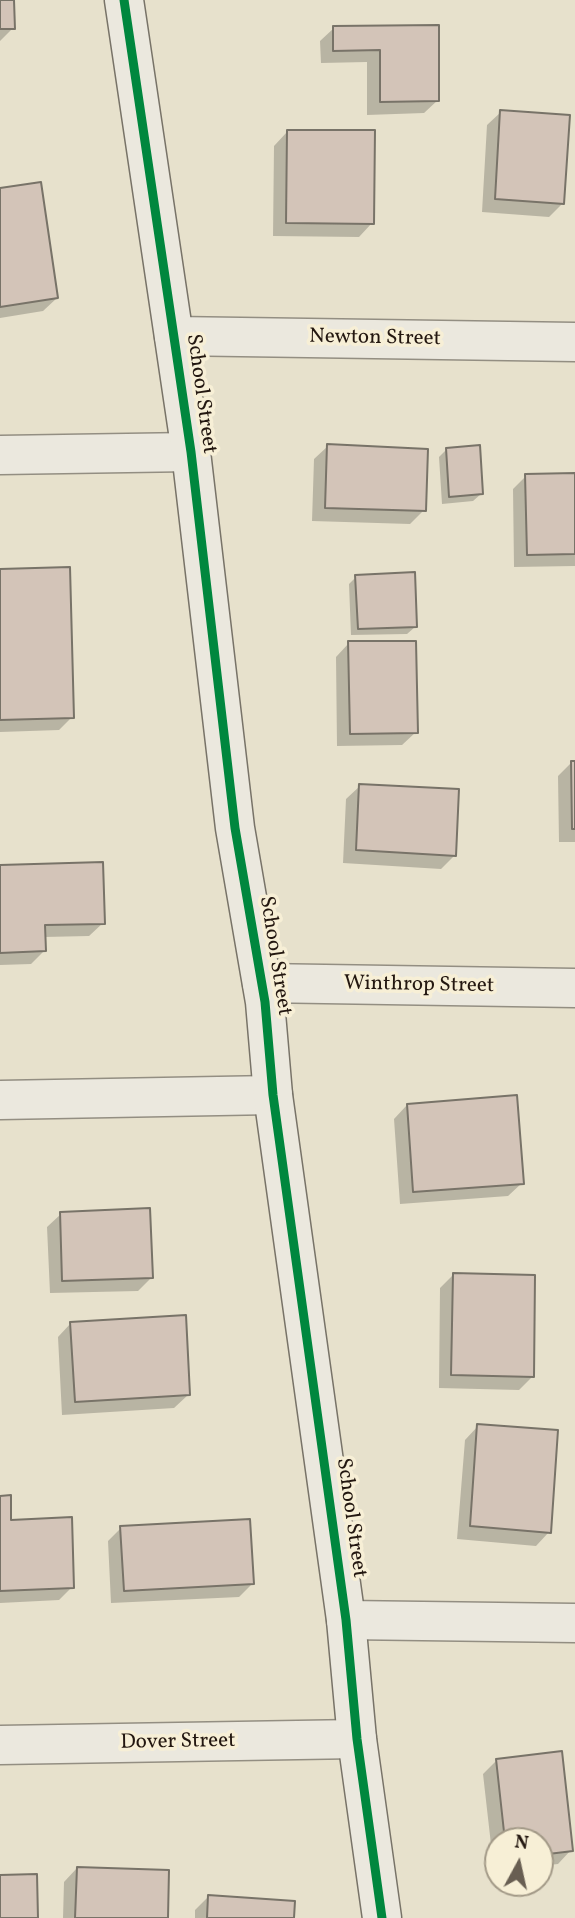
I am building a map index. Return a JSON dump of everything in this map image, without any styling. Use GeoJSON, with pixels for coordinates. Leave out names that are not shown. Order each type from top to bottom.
{"type":"FeatureCollection","features":[{"type":"Feature","properties":{"kind":"street","name":"School Street"},"geometry":{"type":"LineString","coordinates":[[124,0],[191,452],[235,828],[262,983],[273,1095],[346,1620],[357,1739],[382,1918]]}},
{"type":"Feature","properties":{"kind":"street","name":"Newton Street"},"geometry":{"type":"LineString","coordinates":[[174,336],[575,342]]}},
{"type":"Feature","properties":{"kind":"street"},"geometry":{"type":"LineString","coordinates":[[0,455],[191,452]]}},
{"type":"Feature","properties":{"kind":"street","name":"Winthrop Street"},"geometry":{"type":"LineString","coordinates":[[262,983],[575,988]]}},
{"type":"Feature","properties":{"kind":"street"},"geometry":{"type":"LineString","coordinates":[[0,1100],[273,1095]]}},
{"type":"Feature","properties":{"kind":"street"},"geometry":{"type":"LineString","coordinates":[[346,1620],[575,1623]]}},
{"type":"Feature","properties":{"kind":"street","name":"Dover Street"},"geometry":{"type":"LineString","coordinates":[[0,1745],[357,1739]]}},
{"type":"Feature","properties":{"kind":"building"},"geometry":{"type":"Polygon","coordinates":[[[0,0],[14,0],[15,29],[0,29],[0,0]]]}},
{"type":"Feature","properties":{"kind":"building"},"geometry":{"type":"Polygon","coordinates":[[[439,25],[439,101],[380,102],[380,50],[333,51],[333,26],[439,25]]]}},
{"type":"Feature","properties":{"kind":"building"},"geometry":{"type":"Polygon","coordinates":[[[500,110],[570,115],[564,204],[495,199],[500,110]]]}},
{"type":"Feature","properties":{"kind":"building"},"geometry":{"type":"Polygon","coordinates":[[[287,130],[375,130],[374,224],[286,223],[287,130]]]}},
{"type":"Feature","properties":{"kind":"building"},"geometry":{"type":"Polygon","coordinates":[[[41,182],[58,298],[0,307],[0,188],[41,182]]]}},
{"type":"Feature","properties":{"kind":"building"},"geometry":{"type":"Polygon","coordinates":[[[327,444],[428,449],[426,511],[325,508],[327,444]]]}},
{"type":"Feature","properties":{"kind":"building"},"geometry":{"type":"Polygon","coordinates":[[[480,445],[483,494],[449,497],[446,448],[480,445]]]}},
{"type":"Feature","properties":{"kind":"building"},"geometry":{"type":"Polygon","coordinates":[[[575,473],[575,554],[527,555],[525,474],[575,473]]]}},
{"type":"Feature","properties":{"kind":"building"},"geometry":{"type":"Polygon","coordinates":[[[70,567],[74,718],[0,720],[0,569],[70,567]]]}},
{"type":"Feature","properties":{"kind":"building"},"geometry":{"type":"Polygon","coordinates":[[[415,572],[417,627],[358,629],[355,575],[415,572]]]}},
{"type":"Feature","properties":{"kind":"building"},"geometry":{"type":"Polygon","coordinates":[[[348,641],[416,641],[418,733],[350,734],[348,641]]]}},
{"type":"Feature","properties":{"kind":"building"},"geometry":{"type":"Polygon","coordinates":[[[571,761],[575,761],[575,829],[572,829],[571,761]]]}},
{"type":"Feature","properties":{"kind":"building"},"geometry":{"type":"Polygon","coordinates":[[[359,784],[459,789],[456,856],[356,850],[359,784]]]}},
{"type":"Feature","properties":{"kind":"building"},"geometry":{"type":"Polygon","coordinates":[[[103,862],[105,924],[45,925],[46,951],[0,953],[0,865],[103,862]]]}},
{"type":"Feature","properties":{"kind":"building"},"geometry":{"type":"Polygon","coordinates":[[[517,1095],[524,1184],[413,1192],[407,1104],[517,1095]]]}},
{"type":"Feature","properties":{"kind":"building"},"geometry":{"type":"Polygon","coordinates":[[[150,1208],[153,1278],[62,1281],[60,1212],[150,1208]]]}},
{"type":"Feature","properties":{"kind":"building"},"geometry":{"type":"Polygon","coordinates":[[[453,1273],[535,1275],[534,1377],[451,1375],[453,1273]]]}},
{"type":"Feature","properties":{"kind":"building"},"geometry":{"type":"Polygon","coordinates":[[[186,1315],[190,1395],[75,1402],[70,1322],[186,1315]]]}},
{"type":"Feature","properties":{"kind":"building"},"geometry":{"type":"Polygon","coordinates":[[[477,1424],[558,1430],[551,1533],[470,1526],[477,1424]]]}},
{"type":"Feature","properties":{"kind":"building"},"geometry":{"type":"Polygon","coordinates":[[[11,1495],[11,1520],[72,1517],[74,1588],[0,1591],[0,1496],[11,1495]]]}},
{"type":"Feature","properties":{"kind":"building"},"geometry":{"type":"Polygon","coordinates":[[[250,1519],[254,1584],[124,1591],[120,1526],[250,1519]]]}},
{"type":"Feature","properties":{"kind":"building"},"geometry":{"type":"Polygon","coordinates":[[[562,1751],[573,1851],[554,1853],[554,1827],[503,1827],[496,1759],[562,1751]]]}},
{"type":"Feature","properties":{"kind":"building"},"geometry":{"type":"Polygon","coordinates":[[[77,1867],[169,1870],[168,1918],[75,1918],[77,1867]]]}},
{"type":"Feature","properties":{"kind":"building"},"geometry":{"type":"Polygon","coordinates":[[[37,1874],[38,1918],[0,1918],[0,1875],[37,1874]]]}},
{"type":"Feature","properties":{"kind":"building"},"geometry":{"type":"Polygon","coordinates":[[[208,1895],[295,1901],[294,1918],[207,1918],[208,1895]]]}},
{"type":"Feature","properties":{"kind":"cycle path"},"geometry":{"type":"LineString","coordinates":[[124,0],[191,452],[235,828],[265,1002],[273,1095],[346,1620],[357,1739],[382,1918]]}}]}
